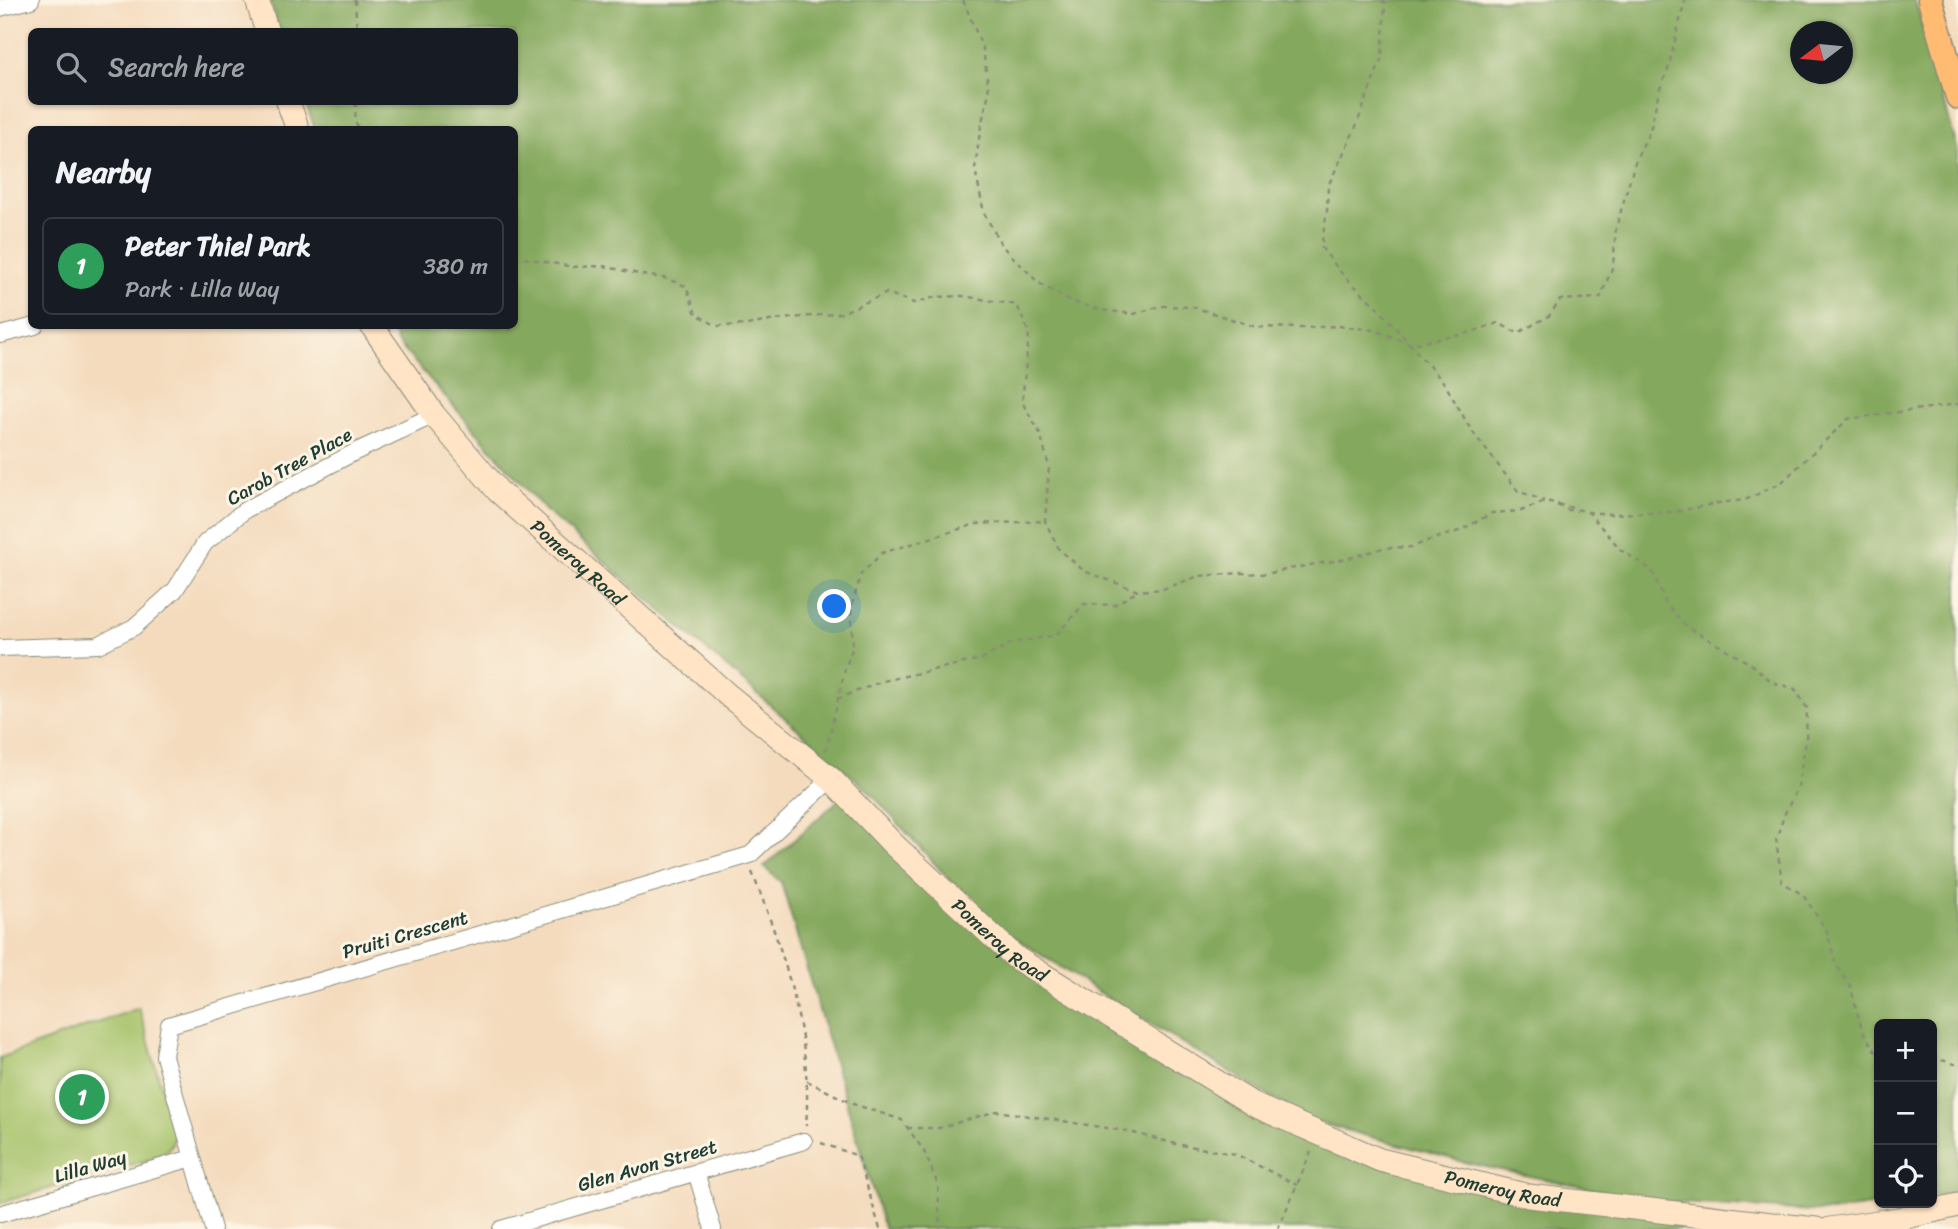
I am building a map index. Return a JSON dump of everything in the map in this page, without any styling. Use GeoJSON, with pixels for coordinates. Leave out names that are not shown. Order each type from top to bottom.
{"type":"FeatureCollection","features":[{"type":"Feature","properties":{"kind":"main road"},"geometry":{"type":"LineString","coordinates":[[1930,0],[1958,97]]}},
{"type":"Feature","properties":{"kind":"street"},"geometry":{"type":"LineString","coordinates":[[0,8],[31,0]]}},
{"type":"Feature","properties":{"kind":"street"},"geometry":{"type":"LineString","coordinates":[[257,0],[266,28]]}},
{"type":"Feature","properties":{"kind":"street"},"geometry":{"type":"LineString","coordinates":[[289,105],[297,126]]}},
{"type":"Feature","properties":{"kind":"street"},"geometry":{"type":"LineString","coordinates":[[0,335],[28,328]]}},
{"type":"Feature","properties":{"kind":"street","name":"Pomeroy Road"},"geometry":{"type":"LineString","coordinates":[[374,329],[434,415],[498,491],[729,696],[825,774],[893,844],[1016,958],[1256,1106],[1380,1160],[1529,1196],[1766,1226],[1816,1229]]}},
{"type":"Feature","properties":{"kind":"street","name":"Carob Tree Place"},"geometry":{"type":"LineString","coordinates":[[0,648],[98,645],[134,627],[175,590],[205,543],[245,510],[355,452],[434,415]]}},
{"type":"Feature","properties":{"kind":"street","name":"Pruiti Crescent"},"geometry":{"type":"LineString","coordinates":[[213,1229],[164,1056],[169,1025],[750,855],[825,774]]}},
{"type":"Feature","properties":{"kind":"street","name":"Glen Avon Street"},"geometry":{"type":"LineString","coordinates":[[501,1229],[804,1141]]}},
{"type":"Feature","properties":{"kind":"street","name":"Lilla Way"},"geometry":{"type":"LineString","coordinates":[[0,1214],[192,1158]]}},
{"type":"Feature","properties":{"kind":"street"},"geometry":{"type":"LineString","coordinates":[[696,1172],[713,1229]]}},
{"type":"Feature","properties":{"kind":"street"},"geometry":{"type":"LineString","coordinates":[[1830,1229],[1898,1219],[1958,1205]]}},
{"type":"Feature","properties":{"kind":"path"},"geometry":{"type":"LineString","coordinates":[[355,0],[357,28]]}},
{"type":"Feature","properties":{"kind":"path"},"geometry":{"type":"LineString","coordinates":[[963,0],[983,49],[989,92],[975,169],[984,213],[1002,246],[1039,283],[1070,301],[1101,310],[1134,314],[1161,306],[1193,307],[1256,327],[1338,326],[1374,330],[1411,344],[1465,334],[1498,323],[1518,333],[1549,316],[1560,300],[1600,298],[1612,266],[1616,228],[1636,159],[1650,131],[1685,0]]}},
{"type":"Feature","properties":{"kind":"path"},"geometry":{"type":"LineString","coordinates":[[1382,0],[1385,4],[1382,57],[1355,129],[1328,186],[1321,247],[1343,275],[1379,309],[1445,384],[1471,430],[1518,491],[1567,510],[1610,514],[1675,512],[1745,500],[1780,483],[1847,419],[1958,404]]}},
{"type":"Feature","properties":{"kind":"path"},"geometry":{"type":"LineString","coordinates":[[356,105],[357,126]]}},
{"type":"Feature","properties":{"kind":"path"},"geometry":{"type":"LineString","coordinates":[[518,257],[573,267],[603,266],[664,278],[686,286],[696,314],[716,326],[747,325],[841,313],[887,293],[914,303],[936,297],[963,296],[1017,305],[1028,333],[1022,402],[1040,433],[1049,467],[1045,521],[1059,550],[1084,571],[1138,591],[1163,589],[1199,576],[1266,574],[1346,559],[1383,548],[1412,547],[1459,531],[1492,513],[1521,511],[1546,501]]}},
{"type":"Feature","properties":{"kind":"path"},"geometry":{"type":"LineString","coordinates":[[1588,512],[1622,551],[1652,570],[1666,604],[1687,627],[1751,664],[1772,682],[1796,689],[1807,708],[1806,741],[1798,787],[1776,839],[1782,882],[1804,895],[1827,931],[1836,965],[1850,985],[1862,1030],[1874,1049]]}},
{"type":"Feature","properties":{"kind":"path"},"geometry":{"type":"LineString","coordinates":[[825,774],[823,765],[837,699],[853,647],[851,609],[861,573],[882,553],[976,524],[1045,521]]}},
{"type":"Feature","properties":{"kind":"path"},"geometry":{"type":"LineString","coordinates":[[837,699],[883,681],[982,659],[1012,643],[1056,635],[1084,604],[1114,605],[1138,591]]}},
{"type":"Feature","properties":{"kind":"path"},"geometry":{"type":"LineString","coordinates":[[746,856],[766,906],[794,994],[806,1054],[808,1104],[804,1141],[858,1156],[880,1229]]}},
{"type":"Feature","properties":{"kind":"path"},"geometry":{"type":"LineString","coordinates":[[1937,1059],[1958,1065]]}},
{"type":"Feature","properties":{"kind":"path"},"geometry":{"type":"LineString","coordinates":[[807,1081],[853,1104],[902,1121],[924,1151],[938,1185],[940,1229]]}},
{"type":"Feature","properties":{"kind":"path"},"geometry":{"type":"LineString","coordinates":[[907,1128],[939,1128],[998,1111],[1126,1131],[1176,1144],[1235,1154],[1297,1185]]}},
{"type":"Feature","properties":{"kind":"path"},"geometry":{"type":"LineString","coordinates":[[1278,1229],[1319,1134]]}},
{"type":"Feature","properties":{"kind":"green space"},"geometry":{"type":"Polygon","coordinates":[[[270,0],[1915,0],[1958,151],[1958,1192],[1937,1195],[1937,1019],[1874,1019],[1874,1205],[1830,1212],[1649,1201],[1467,1163],[1309,1120],[1105,996],[984,918],[867,789],[546,511],[397,342],[392,329],[518,329],[518,126],[314,126],[306,105],[518,105],[518,28],[278,28],[270,0]]]}},
{"type":"Feature","properties":{"kind":"green space"},"geometry":{"type":"Polygon","coordinates":[[[845,794],[1016,958],[1256,1106],[1380,1160],[1729,1219],[1696,1229],[884,1229],[781,882],[764,867],[845,794]]]}},
{"type":"Feature","properties":{"kind":"green space"},"geometry":{"type":"Polygon","coordinates":[[[139,1008],[175,1135],[170,1147],[154,1158],[0,1203],[0,1058],[139,1008]]]}},
{"type":"Feature","properties":{"kind":"place","name":"Peter Thiel Park"},"geometry":{"type":"Point","coordinates":[82,1097]}}]}
